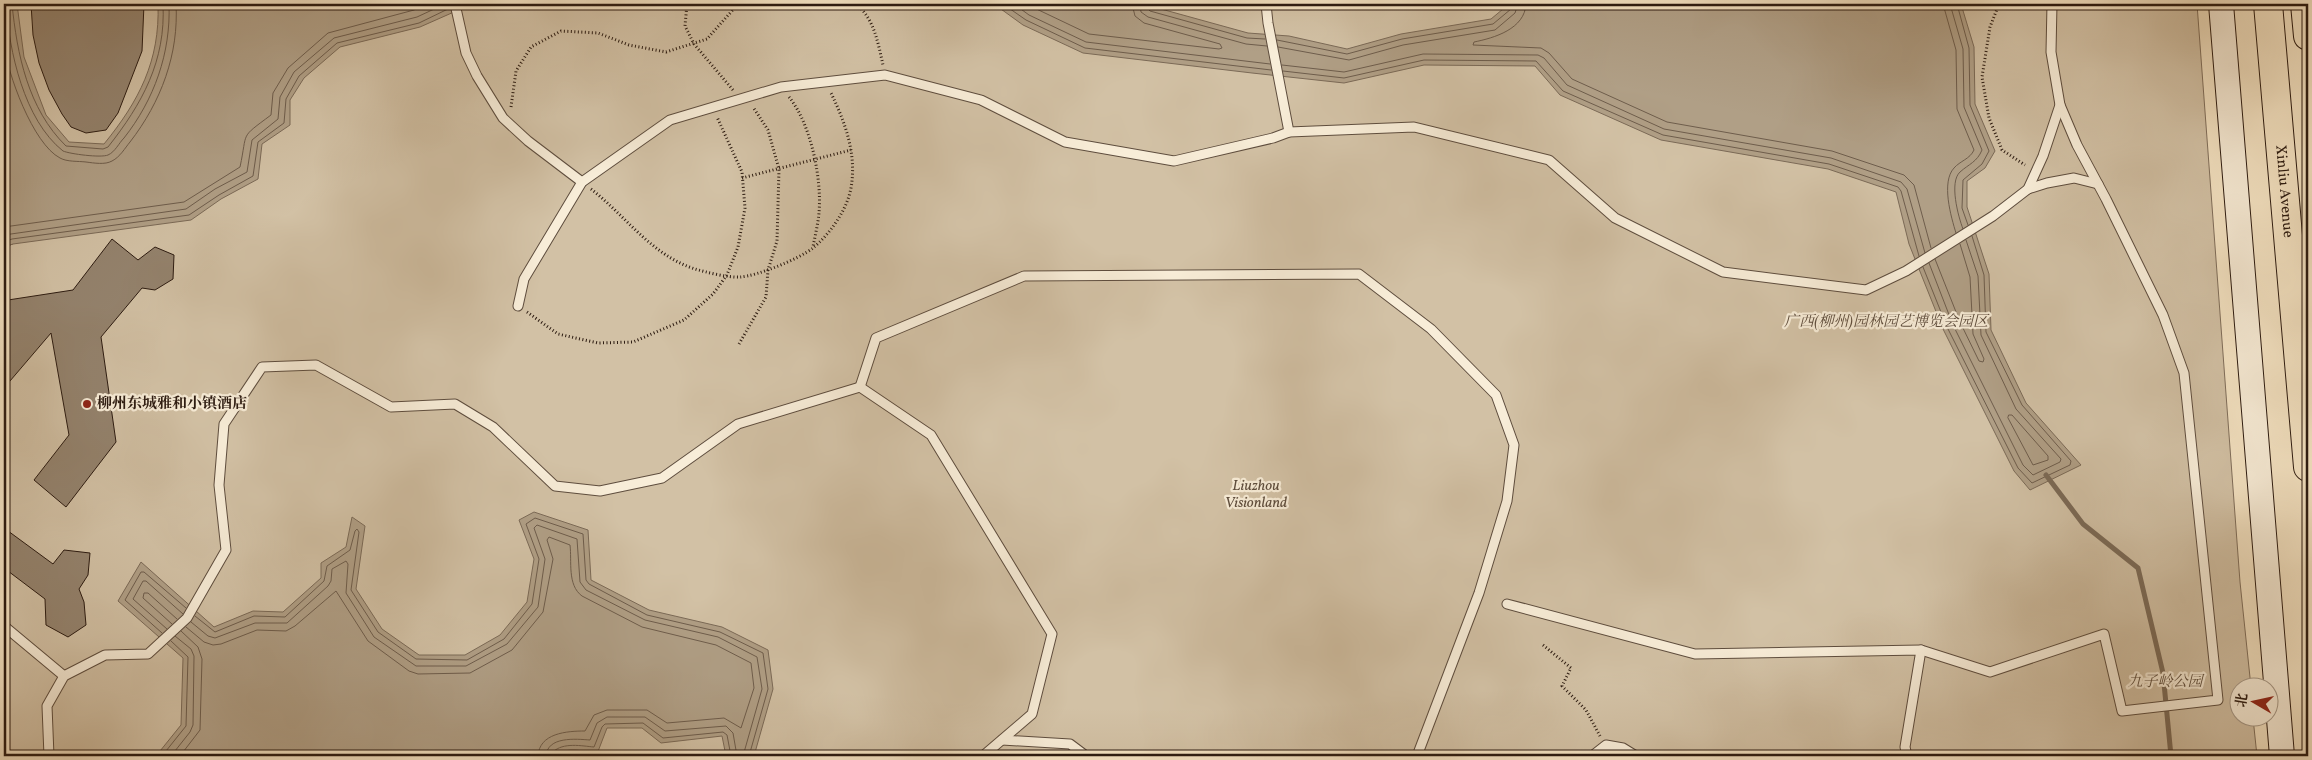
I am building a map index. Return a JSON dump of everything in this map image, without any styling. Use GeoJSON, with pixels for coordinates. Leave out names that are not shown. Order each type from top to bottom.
{"type":"FeatureCollection","features":[{"type":"Feature","properties":{"kind":"highway","name":"Xinliu Avenue"},"geometry":{"type":"LineString","coordinates":[[2268,4],[2308,467]]}},
{"type":"Feature","properties":{"kind":"highway"},"geometry":{"type":"LineString","coordinates":[[2305,4],[2308,36]]}},
{"type":"Feature","properties":{"kind":"street"},"geometry":{"type":"LineString","coordinates":[[2221,4],[2282,756]]}},
{"type":"Feature","properties":{"kind":"lane"},"geometry":{"type":"LineString","coordinates":[[455,4],[466,53],[477,76],[503,118],[528,142],[582,182]]}},
{"type":"Feature","properties":{"kind":"lane"},"geometry":{"type":"LineString","coordinates":[[1266,4],[1289,132]]}},
{"type":"Feature","properties":{"kind":"lane"},"geometry":{"type":"LineString","coordinates":[[1506,604],[1695,654],[1920,650],[1990,672],[2104,634],[2122,711],[2218,700],[2184,373],[2163,315],[2077,145],[2060,105],[2051,52],[2052,4]]}},
{"type":"Feature","properties":{"kind":"lane"},"geometry":{"type":"LineString","coordinates":[[518,306],[524,279],[582,182],[670,120],[781,88],[885,75],[980,100],[1065,142],[1174,161],[1272,138],[1289,132],[1414,127],[1549,160],[1615,218],[1723,272],[1866,290],[1906,271],[1993,216],[2028,189],[2074,178],[2098,184]]}},
{"type":"Feature","properties":{"kind":"lane"},"geometry":{"type":"LineString","coordinates":[[2028,189],[2060,105]]}},
{"type":"Feature","properties":{"kind":"lane"},"geometry":{"type":"LineString","coordinates":[[860,387],[876,338],[1024,276],[1359,274],[1431,329],[1496,395],[1514,445],[1508,501],[1479,593],[1417,756]]}},
{"type":"Feature","properties":{"kind":"lane"},"geometry":{"type":"LineString","coordinates":[[48,756],[47,706],[64,676],[105,655],[148,654],[187,618],[226,550],[219,485],[224,424],[262,368],[316,365],[391,407],[455,404],[493,427],[555,486],[600,491],[662,478],[738,424],[860,387]]}},
{"type":"Feature","properties":{"kind":"lane"},"geometry":{"type":"LineString","coordinates":[[860,387],[932,435],[1052,634],[1032,714],[983,756]]}},
{"type":"Feature","properties":{"kind":"lane"},"geometry":{"type":"LineString","coordinates":[[4,626],[64,676]]}},
{"type":"Feature","properties":{"kind":"lane"},"geometry":{"type":"LineString","coordinates":[[1907,756],[1905,747],[1920,650]]}},
{"type":"Feature","properties":{"kind":"lane"},"geometry":{"type":"LineString","coordinates":[[1002,740],[1070,744],[1086,756]]}},
{"type":"Feature","properties":{"kind":"lane"},"geometry":{"type":"LineString","coordinates":[[1592,756],[1606,745],[1623,748],[1636,756]]}},
{"type":"Feature","properties":{"kind":"path"},"geometry":{"type":"LineString","coordinates":[[687,4],[684,26],[694,44],[722,78],[741,98],[753,107],[768,130],[779,169],[777,241],[768,270],[766,297],[739,344]]}},
{"type":"Feature","properties":{"kind":"path"},"geometry":{"type":"LineString","coordinates":[[510,124],[516,71],[530,47],[561,31],[598,33],[629,45],[666,52],[707,38],[738,4]]}},
{"type":"Feature","properties":{"kind":"path"},"geometry":{"type":"LineString","coordinates":[[856,4],[867,12],[879,44],[885,75]]}},
{"type":"Feature","properties":{"kind":"path"},"geometry":{"type":"LineString","coordinates":[[1999,4],[1990,27],[1982,77],[1989,118],[2002,150],[2036,172]]}},
{"type":"Feature","properties":{"kind":"path"},"geometry":{"type":"LineString","coordinates":[[582,182],[665,256],[695,269],[739,278],[768,270],[813,248],[836,222],[851,188],[849,135],[826,81]]}},
{"type":"Feature","properties":{"kind":"path"},"geometry":{"type":"LineString","coordinates":[[781,88],[794,104],[809,136],[815,161],[819,211],[813,248]]}},
{"type":"Feature","properties":{"kind":"path"},"geometry":{"type":"LineString","coordinates":[[518,306],[558,334],[598,343],[633,342],[684,320],[713,294],[727,275],[738,247],[745,208],[742,172],[713,107]]}},
{"type":"Feature","properties":{"kind":"path"},"geometry":{"type":"LineString","coordinates":[[742,178],[815,161],[851,150]]}},
{"type":"Feature","properties":{"kind":"path"},"geometry":{"type":"LineString","coordinates":[[1543,645],[1571,668],[1562,686],[1586,710],[1606,745]]}},
{"type":"Feature","properties":{"kind":"green space"},"geometry":{"type":"Polygon","coordinates":[[[4,4],[2197,4],[2240,582],[2250,678],[2230,678],[2230,728],[2254,728],[2257,756],[4,756],[4,247],[13,244],[4,160],[4,4]]]}},
{"type":"Feature","properties":{"kind":"water"},"geometry":{"type":"Polygon","coordinates":[[[4,4],[17,4],[24,57],[46,115],[69,142],[104,144],[127,112],[145,79],[155,44],[158,25],[158,4],[472,4],[420,27],[340,47],[304,78],[290,100],[290,125],[262,144],[258,179],[221,199],[191,220],[13,244],[4,247],[4,4]]]}},
{"type":"Feature","properties":{"kind":"water"},"geometry":{"type":"Polygon","coordinates":[[[994,4],[1143,4],[1248,33],[1289,36],[1347,49],[1401,34],[1491,19],[1509,4],[1961,4],[1974,47],[1975,104],[1995,151],[1985,168],[1967,181],[1967,207],[1989,274],[1991,330],[2026,403],[2081,465],[2030,490],[2014,471],[1943,329],[1909,244],[1896,192],[1828,169],[1661,140],[1560,95],[1535,66],[1424,65],[1344,83],[1252,73],[1083,53],[1023,25],[994,4]]]}},
{"type":"Feature","properties":{"kind":"water"},"geometry":{"type":"Polygon","coordinates":[[[534,512],[588,530],[591,580],[649,610],[722,627],[768,650],[773,689],[754,756],[726,756],[722,736],[661,743],[642,728],[607,728],[597,754],[570,750],[556,756],[156,756],[181,725],[183,658],[118,601],[141,562],[214,627],[253,611],[283,612],[321,578],[321,563],[346,547],[352,517],[365,526],[356,589],[382,629],[419,655],[465,655],[500,635],[527,602],[534,559],[519,520],[534,512]]]}},
{"type":"Feature","properties":{"kind":"building"},"geometry":{"type":"Polygon","coordinates":[[[31,4],[144,4],[142,51],[118,113],[106,130],[86,133],[71,127],[62,114],[49,90],[39,63],[33,35],[31,4]]]}},
{"type":"Feature","properties":{"kind":"building","name":"柳州东城雅和小镇酒店"},"geometry":{"type":"Polygon","coordinates":[[[112,239],[138,260],[155,247],[174,255],[173,279],[155,290],[142,288],[101,337],[116,442],[66,507],[34,480],[69,435],[51,333],[4,388],[4,306],[8,300],[73,290],[112,239]]]}},
{"type":"Feature","properties":{"kind":"building"},"geometry":{"type":"Polygon","coordinates":[[[4,528],[53,564],[64,550],[90,553],[88,575],[79,589],[84,602],[86,625],[68,637],[46,625],[45,599],[4,568],[4,528]]]}},
{"type":"Feature","properties":{"kind":"waterway"},"geometry":{"type":"LineString","coordinates":[[2046,475],[2083,524],[2138,568],[2163,673],[2171,756]]}},
{"type":"Feature","properties":{"kind":"place","name":"柳州东城雅和小镇酒店"},"geometry":{"type":"Point","coordinates":[87,404]}},
{"type":"Feature","properties":{"kind":"park label","name":"广西(柳州)园林园艺博览会园区"},"geometry":{"type":"Point","coordinates":[1886,322]}},
{"type":"Feature","properties":{"kind":"park label","name":"Liuzhou Visionland"},"geometry":{"type":"Point","coordinates":[1256,494]}},
{"type":"Feature","properties":{"kind":"park label","name":"九子岭公园"},"geometry":{"type":"Point","coordinates":[2165,682]}}]}
